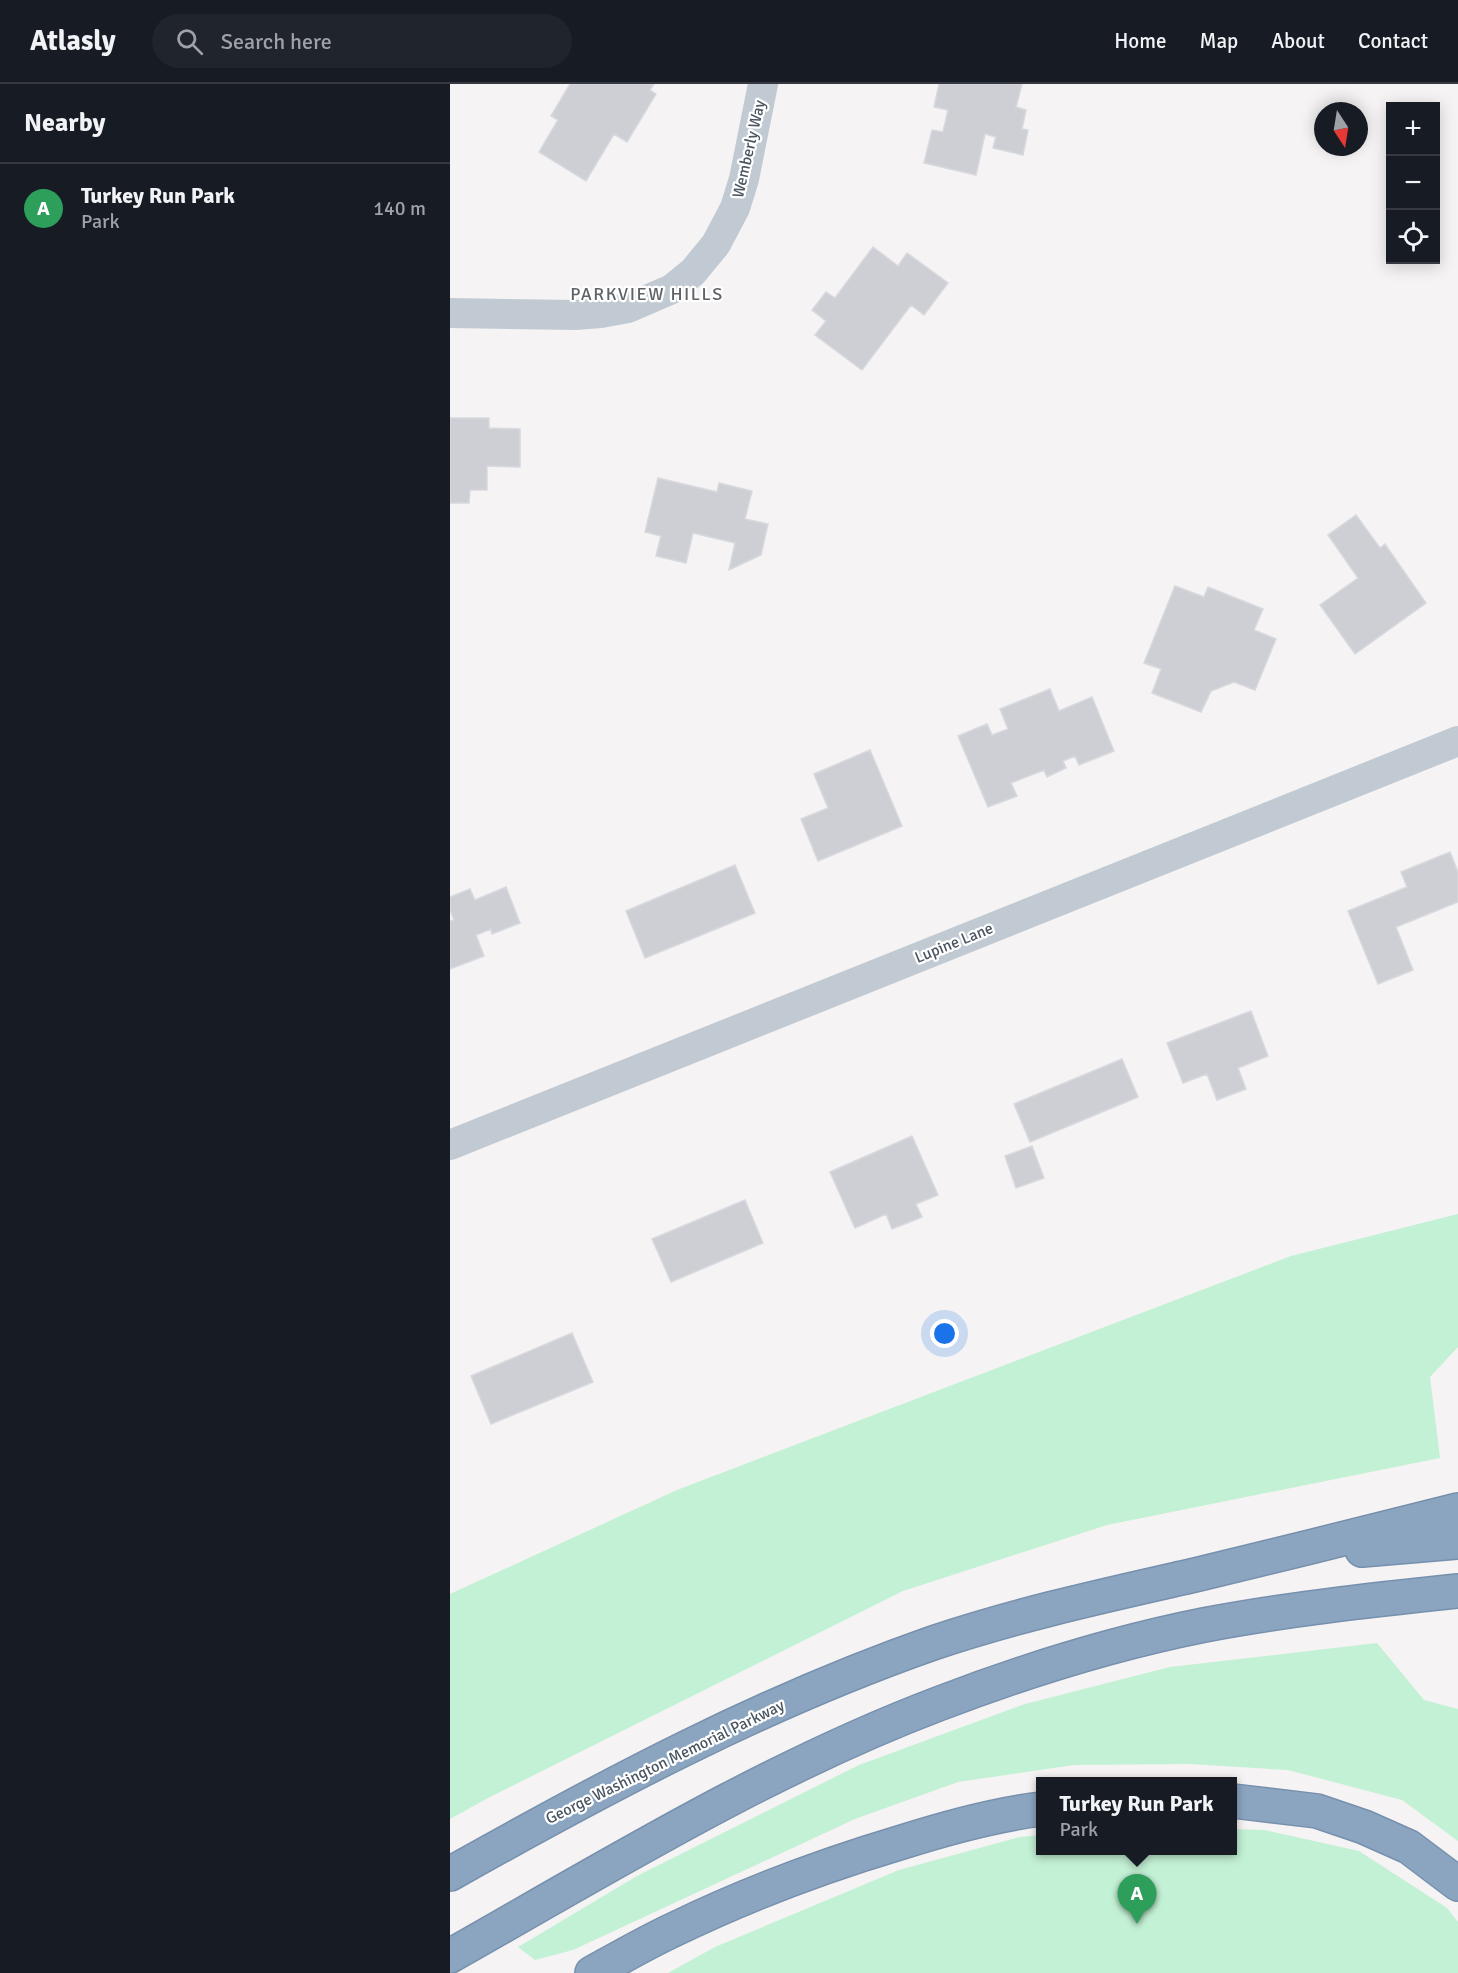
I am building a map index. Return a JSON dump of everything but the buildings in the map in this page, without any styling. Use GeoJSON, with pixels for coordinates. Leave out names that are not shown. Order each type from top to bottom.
{"type":"FeatureCollection","features":[{"type":"Feature","properties":{"kind":"highway"},"geometry":{"type":"LineString","coordinates":[[1196,1574],[1458,1510]]}},
{"type":"Feature","properties":{"kind":"highway"},"geometry":{"type":"LineString","coordinates":[[1196,1574],[1352,1551],[1458,1542]]}},
{"type":"Feature","properties":{"kind":"highway","name":"George Washington Memorial Parkway"},"geometry":{"type":"LineString","coordinates":[[450,1874],[635,1773],[736,1723],[848,1675],[933,1643],[1002,1621],[1068,1603],[1196,1574]]}},
{"type":"Feature","properties":{"kind":"highway"},"geometry":{"type":"LineString","coordinates":[[450,1956],[730,1798],[841,1745],[938,1704],[1031,1671],[1118,1646],[1204,1625],[1357,1601],[1458,1591]]}},
{"type":"Feature","properties":{"kind":"highway"},"geometry":{"type":"LineString","coordinates":[[1237,1802],[1317,1812],[1364,1827],[1409,1847],[1458,1884]]}},
{"type":"Feature","properties":{"kind":"highway"},"geometry":{"type":"LineString","coordinates":[[592,1973],[673,1930],[756,1894],[860,1855],[938,1831],[1006,1814],[1036,1810]]}},
{"type":"Feature","properties":{"kind":"street","name":"Wemberly Way"},"geometry":{"type":"LineString","coordinates":[[450,313],[601,313],[628,308],[672,289],[693,272],[716,244],[735,208],[744,179],[764,84]]}},
{"type":"Feature","properties":{"kind":"street","name":"Lupine Lane"},"geometry":{"type":"LineString","coordinates":[[450,1145],[1458,741]]}},
{"type":"Feature","properties":{"kind":"green space"},"geometry":{"type":"Polygon","coordinates":[[[1458,1214],[1458,1347],[1430,1377],[1440,1458],[1107,1525],[903,1591],[450,1819],[450,1594],[677,1490],[1291,1256],[1458,1214]]]}},
{"type":"Feature","properties":{"kind":"green space"},"geometry":{"type":"Polygon","coordinates":[[[1377,1643],[1424,1700],[1458,1709],[1458,1841],[1402,1800],[1288,1770],[1189,1764],[1074,1765],[958,1782],[855,1819],[573,1950],[535,1960],[518,1947],[637,1876],[859,1765],[1025,1704],[1170,1667],[1377,1643]]]}},
{"type":"Feature","properties":{"kind":"green space"},"geometry":{"type":"Polygon","coordinates":[[[1237,1829],[1264,1830],[1359,1851],[1447,1908],[1458,1922],[1458,1973],[668,1973],[715,1947],[899,1870],[1020,1837],[1036,1835],[1036,1855],[1237,1855],[1237,1829]]]}},
{"type":"Feature","properties":{"kind":"place","name":"Turkey Run Park"},"geometry":{"type":"Point","coordinates":[1137,1924]}},
{"type":"Feature","properties":{"kind":"district","name":"PARKVIEW HILLS"},"geometry":{"type":"Point","coordinates":[647,294]}}]}
